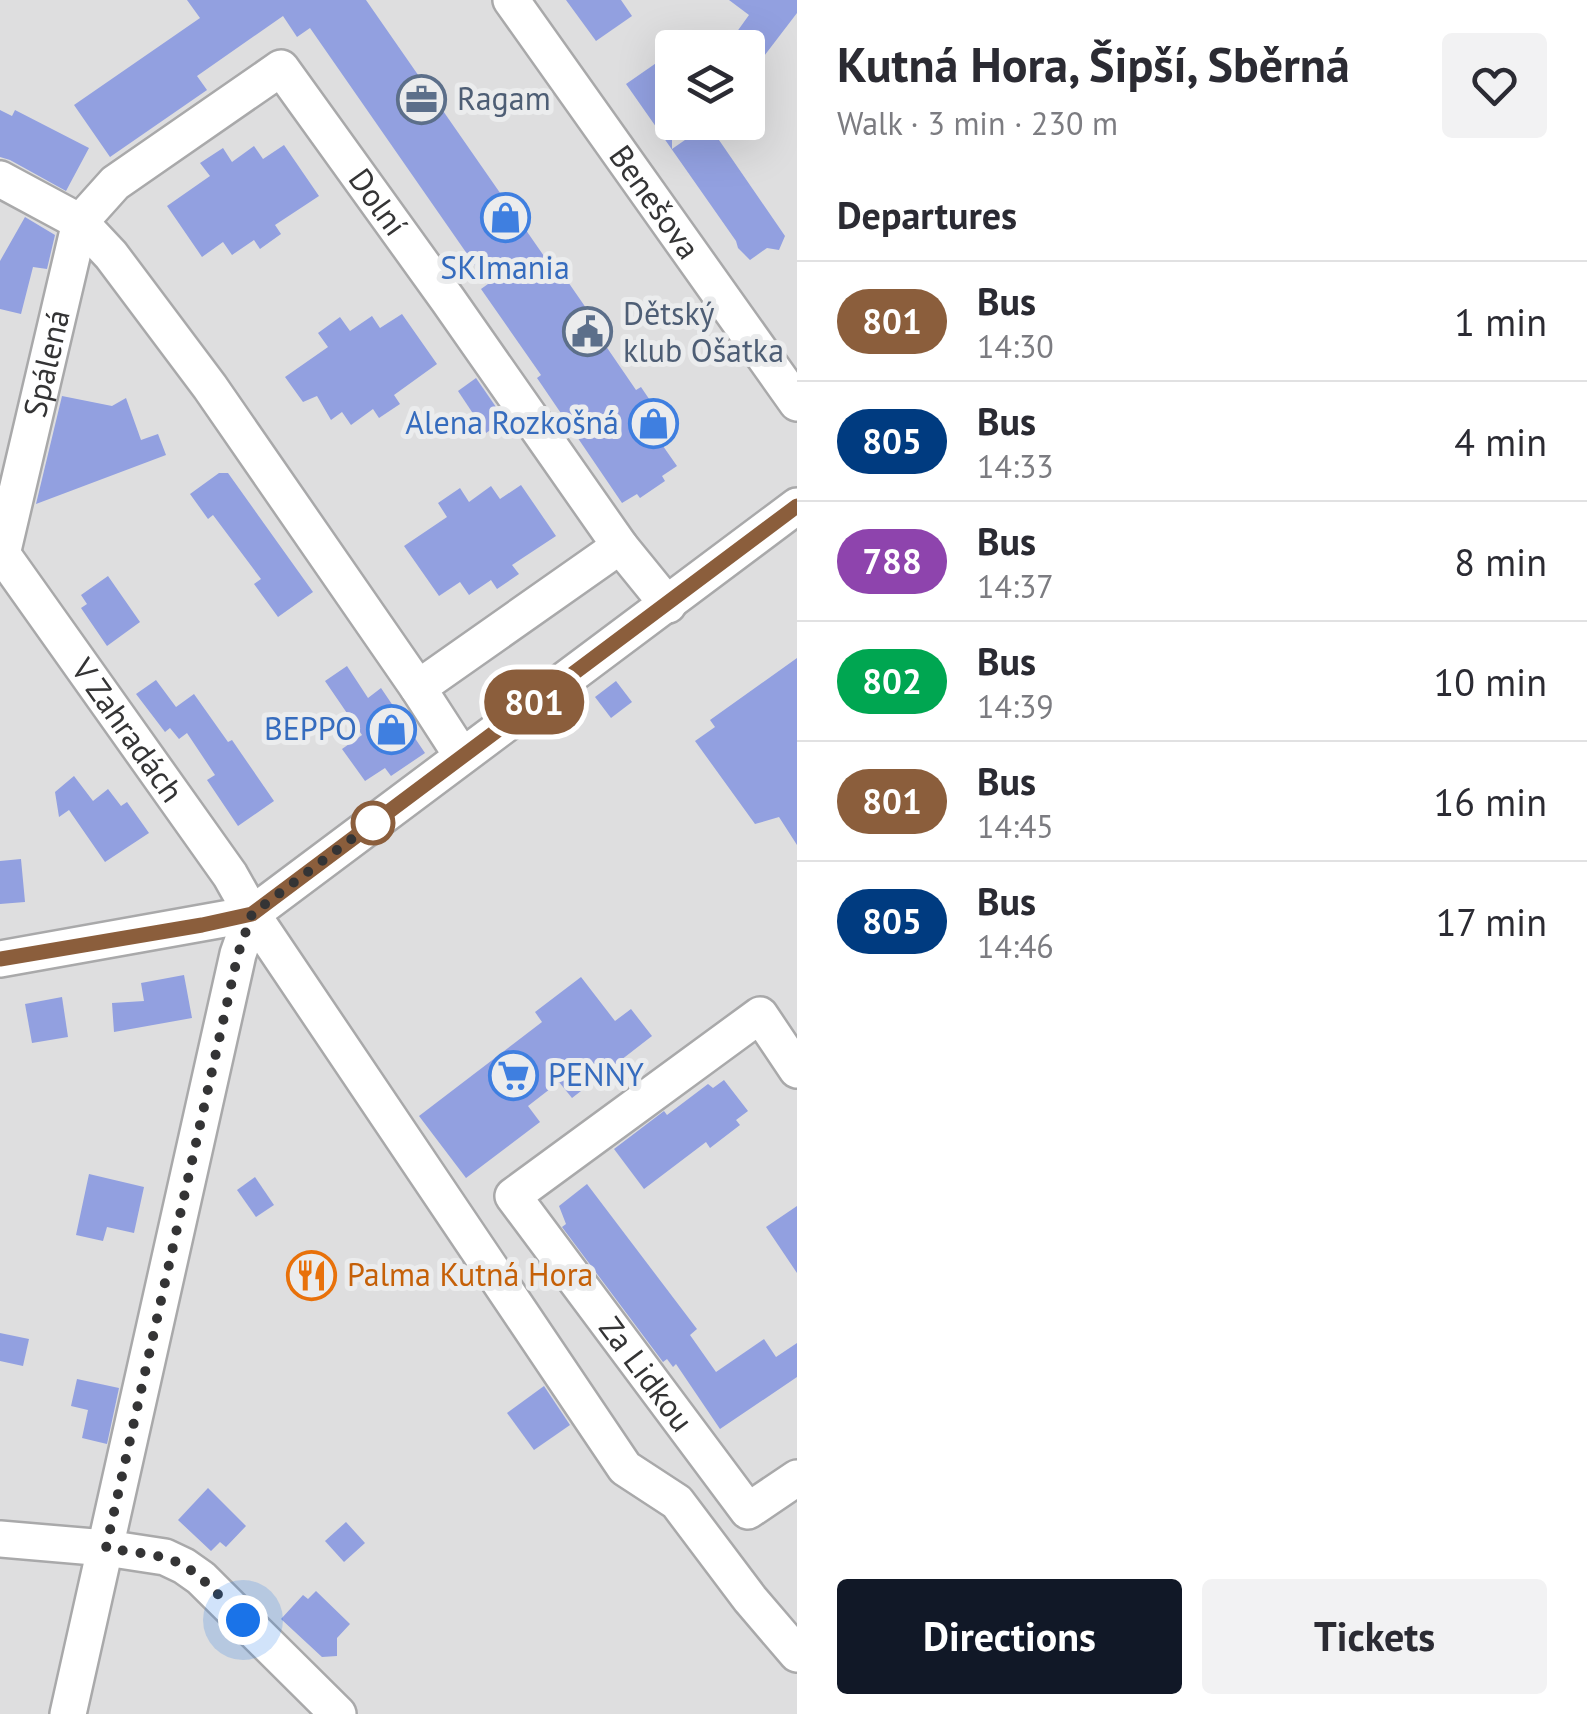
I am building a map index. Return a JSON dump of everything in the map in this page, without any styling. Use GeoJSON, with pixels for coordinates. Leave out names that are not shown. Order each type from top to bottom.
{"type":"FeatureCollection","features":[{"type":"Feature","properties":{"kind":"street","name":"Benešova"},"geometry":{"type":"LineString","coordinates":[[511,0],[797,403]]}},
{"type":"Feature","properties":{"kind":"street","name":"Dolní"},"geometry":{"type":"LineString","coordinates":[[80,222],[115,183],[281,68],[620,546],[668,605]]}},
{"type":"Feature","properties":{"kind":"street"},"geometry":{"type":"LineString","coordinates":[[0,179],[80,222],[111,255],[210,387],[462,756]]}},
{"type":"Feature","properties":{"kind":"street","name":"Spálená"},"geometry":{"type":"LineString","coordinates":[[1,555],[80,222]]}},
{"type":"Feature","properties":{"kind":"street"},"geometry":{"type":"LineString","coordinates":[[0,960],[252,914],[797,506]]}},
{"type":"Feature","properties":{"kind":"street"},"geometry":{"type":"LineString","coordinates":[[418,688],[620,546]]}},
{"type":"Feature","properties":{"kind":"street","name":"V Zahradách"},"geometry":{"type":"LineString","coordinates":[[1,555],[230,875],[252,914],[626,1468],[677,1502],[797,1654]]}},
{"type":"Feature","properties":{"kind":"street"},"geometry":{"type":"LineString","coordinates":[[68,1714],[238,954],[252,914]]}},
{"type":"Feature","properties":{"kind":"street","name":"Za Lidkou"},"geometry":{"type":"LineString","coordinates":[[797,1070],[751,1003],[513,1196],[748,1511],[797,1478]]}},
{"type":"Feature","properties":{"kind":"street"},"geometry":{"type":"LineString","coordinates":[[0,1540],[106,1548],[165,1557],[184,1566],[201,1578],[338,1714]]}},
{"type":"Feature","properties":{"kind":"building"},"geometry":{"type":"Polygon","coordinates":[[[187,0],[366,0],[562,282],[566,279],[636,390],[641,387],[668,427],[656,436],[677,466],[662,476],[665,481],[640,498],[637,494],[622,503],[481,289],[488,284],[310,28],[297,37],[283,16],[197,76],[207,90],[110,157],[74,105],[200,18],[187,0]]]}},
{"type":"Feature","properties":{"kind":"building"},"geometry":{"type":"Polygon","coordinates":[[[566,0],[621,0],[632,16],[596,41],[566,0]]]}},
{"type":"Feature","properties":{"kind":"building"},"geometry":{"type":"Polygon","coordinates":[[[729,0],[797,0],[797,13],[765,55],[765,30],[738,30],[749,15],[729,0]]]}},
{"type":"Feature","properties":{"kind":"building"},"geometry":{"type":"Polygon","coordinates":[[[655,64],[655,125],[626,84],[655,64]]]}},
{"type":"Feature","properties":{"kind":"building"},"geometry":{"type":"Polygon","coordinates":[[[0,110],[12,116],[15,110],[89,148],[66,191],[0,157],[0,110]]]}},
{"type":"Feature","properties":{"kind":"building"},"geometry":{"type":"Polygon","coordinates":[[[665,140],[672,140],[672,149],[685,140],[719,140],[785,236],[779,250],[767,248],[750,260],[665,140]]]}},
{"type":"Feature","properties":{"kind":"building"},"geometry":{"type":"Polygon","coordinates":[[[284,145],[319,196],[275,225],[281,234],[260,249],[254,240],[232,255],[223,242],[202,257],[167,206],[210,176],[200,163],[223,148],[232,162],[254,146],[263,159],[284,145]]]}},
{"type":"Feature","properties":{"kind":"building"},"geometry":{"type":"Polygon","coordinates":[[[25,217],[55,235],[47,269],[33,267],[21,314],[0,309],[0,261],[25,217]]]}},
{"type":"Feature","properties":{"kind":"building"},"geometry":{"type":"Polygon","coordinates":[[[402,314],[437,364],[394,395],[400,404],[379,418],[373,409],[351,425],[342,412],[331,420],[317,396],[303,402],[285,377],[328,347],[318,333],[340,317],[350,331],[372,316],[380,328],[402,314]]]}},
{"type":"Feature","properties":{"kind":"building"},"geometry":{"type":"Polygon","coordinates":[[[476,378],[505,420],[486,433],[458,391],[476,378]]]}},
{"type":"Feature","properties":{"kind":"building"},"geometry":{"type":"Polygon","coordinates":[[[62,396],[112,406],[126,398],[141,440],[158,434],[166,455],[36,504],[62,396]]]}},
{"type":"Feature","properties":{"kind":"building"},"geometry":{"type":"Polygon","coordinates":[[[219,473],[228,473],[313,592],[278,617],[254,584],[261,579],[213,515],[208,519],[190,494],[219,473]]]}},
{"type":"Feature","properties":{"kind":"building"},"geometry":{"type":"Polygon","coordinates":[[[521,485],[556,536],[512,565],[519,574],[497,589],[491,580],[469,595],[460,582],[439,596],[404,546],[447,517],[438,503],[460,488],[469,502],[491,486],[500,499],[521,485]]]}},
{"type":"Feature","properties":{"kind":"building"},"geometry":{"type":"Polygon","coordinates":[[[108,576],[140,622],[107,646],[81,608],[87,604],[81,595],[108,576]]]}},
{"type":"Feature","properties":{"kind":"building"},"geometry":{"type":"Polygon","coordinates":[[[797,658],[797,845],[779,817],[755,824],[695,741],[715,727],[710,720],[797,658]]]}},
{"type":"Feature","properties":{"kind":"building"},"geometry":{"type":"Polygon","coordinates":[[[347,666],[368,698],[381,688],[425,753],[391,776],[385,768],[365,781],[342,749],[362,735],[325,681],[347,666]]]}},
{"type":"Feature","properties":{"kind":"building"},"geometry":{"type":"Polygon","coordinates":[[[156,680],[176,707],[194,694],[274,801],[238,826],[207,780],[215,775],[187,733],[179,739],[170,728],[165,732],[136,694],[156,680]]]}},
{"type":"Feature","properties":{"kind":"building"},"geometry":{"type":"Polygon","coordinates":[[[616,681],[632,702],[611,718],[595,697],[616,681]]]}},
{"type":"Feature","properties":{"kind":"building"},"geometry":{"type":"Polygon","coordinates":[[[74,776],[93,801],[108,789],[121,806],[127,802],[149,833],[105,862],[69,810],[59,817],[55,792],[74,776]]]}},
{"type":"Feature","properties":{"kind":"building"},"geometry":{"type":"Polygon","coordinates":[[[21,859],[25,902],[0,904],[0,861],[21,859]]]}},
{"type":"Feature","properties":{"kind":"building"},"geometry":{"type":"Polygon","coordinates":[[[184,975],[192,1018],[114,1032],[112,1003],[144,1001],[141,983],[184,975]]]}},
{"type":"Feature","properties":{"kind":"building"},"geometry":{"type":"Polygon","coordinates":[[[581,977],[615,1021],[631,1009],[652,1036],[572,1098],[559,1082],[528,1106],[540,1122],[466,1178],[419,1116],[542,1022],[535,1012],[581,977]]]}},
{"type":"Feature","properties":{"kind":"building"},"geometry":{"type":"Polygon","coordinates":[[[62,997],[68,1037],[32,1043],[25,1004],[62,997]]]}},
{"type":"Feature","properties":{"kind":"building"},"geometry":{"type":"Polygon","coordinates":[[[724,1080],[748,1111],[736,1120],[740,1125],[710,1148],[706,1142],[644,1189],[614,1149],[664,1111],[667,1115],[708,1084],[713,1088],[724,1080]]]}},
{"type":"Feature","properties":{"kind":"building"},"geometry":{"type":"Polygon","coordinates":[[[89,1174],[144,1187],[134,1233],[107,1227],[103,1241],[76,1235],[89,1174]]]}},
{"type":"Feature","properties":{"kind":"building"},"geometry":{"type":"Polygon","coordinates":[[[255,1177],[274,1205],[256,1217],[237,1190],[255,1177]]]}},
{"type":"Feature","properties":{"kind":"building"},"geometry":{"type":"Polygon","coordinates":[[[587,1184],[697,1329],[690,1335],[716,1372],[764,1339],[776,1357],[797,1343],[797,1377],[720,1429],[676,1364],[673,1367],[667,1359],[663,1362],[562,1227],[566,1224],[559,1206],[587,1184]]]}},
{"type":"Feature","properties":{"kind":"building"},"geometry":{"type":"Polygon","coordinates":[[[797,1206],[797,1273],[766,1227],[797,1206]]]}},
{"type":"Feature","properties":{"kind":"building"},"geometry":{"type":"Polygon","coordinates":[[[0,1333],[29,1339],[23,1366],[0,1361],[0,1333]]]}},
{"type":"Feature","properties":{"kind":"building"},"geometry":{"type":"Polygon","coordinates":[[[77,1379],[119,1388],[107,1444],[82,1438],[88,1410],[71,1406],[77,1379]]]}},
{"type":"Feature","properties":{"kind":"building"},"geometry":{"type":"Polygon","coordinates":[[[544,1386],[570,1425],[534,1450],[507,1413],[544,1386]]]}},
{"type":"Feature","properties":{"kind":"building"},"geometry":{"type":"Polygon","coordinates":[[[208,1488],[246,1526],[226,1547],[220,1542],[211,1551],[178,1520],[208,1488]]]}},
{"type":"Feature","properties":{"kind":"building"},"geometry":{"type":"Polygon","coordinates":[[[346,1522],[365,1543],[344,1562],[325,1541],[346,1522]]]}},
{"type":"Feature","properties":{"kind":"building"},"geometry":{"type":"Polygon","coordinates":[[[316,1591],[350,1624],[337,1638],[337,1656],[322,1657],[281,1619],[303,1595],[308,1599],[316,1591]]]}},
{"type":"Feature","properties":{"kind":"bus line","name":"801"},"geometry":{"type":"LineString","coordinates":[[0,959],[252,914],[797,506]]}},
{"type":"Feature","properties":{"kind":"place","name":"Ragam"},"geometry":{"type":"Point","coordinates":[422,99]}},
{"type":"Feature","properties":{"kind":"place","name":"SKImania"},"geometry":{"type":"Point","coordinates":[505,218]}},
{"type":"Feature","properties":{"kind":"place","name":"Dětský klub Ošatka"},"geometry":{"type":"Point","coordinates":[588,332]}},
{"type":"Feature","properties":{"kind":"place","name":"Alena Rozkošná"},"geometry":{"type":"Point","coordinates":[654,423]}},
{"type":"Feature","properties":{"kind":"place","name":"BEPPO"},"geometry":{"type":"Point","coordinates":[392,729]}},
{"type":"Feature","properties":{"kind":"place","name":"PENNY"},"geometry":{"type":"Point","coordinates":[513,1075]}},
{"type":"Feature","properties":{"kind":"place","name":"Palma Kutná Hora"},"geometry":{"type":"Point","coordinates":[312,1275]}},
{"type":"Feature","properties":{"kind":"route"},"geometry":{"type":"LineString","coordinates":[[243,1620],[184,1566],[165,1557],[106,1548],[238,954],[252,914],[382,816],[373,823]]}}]}
